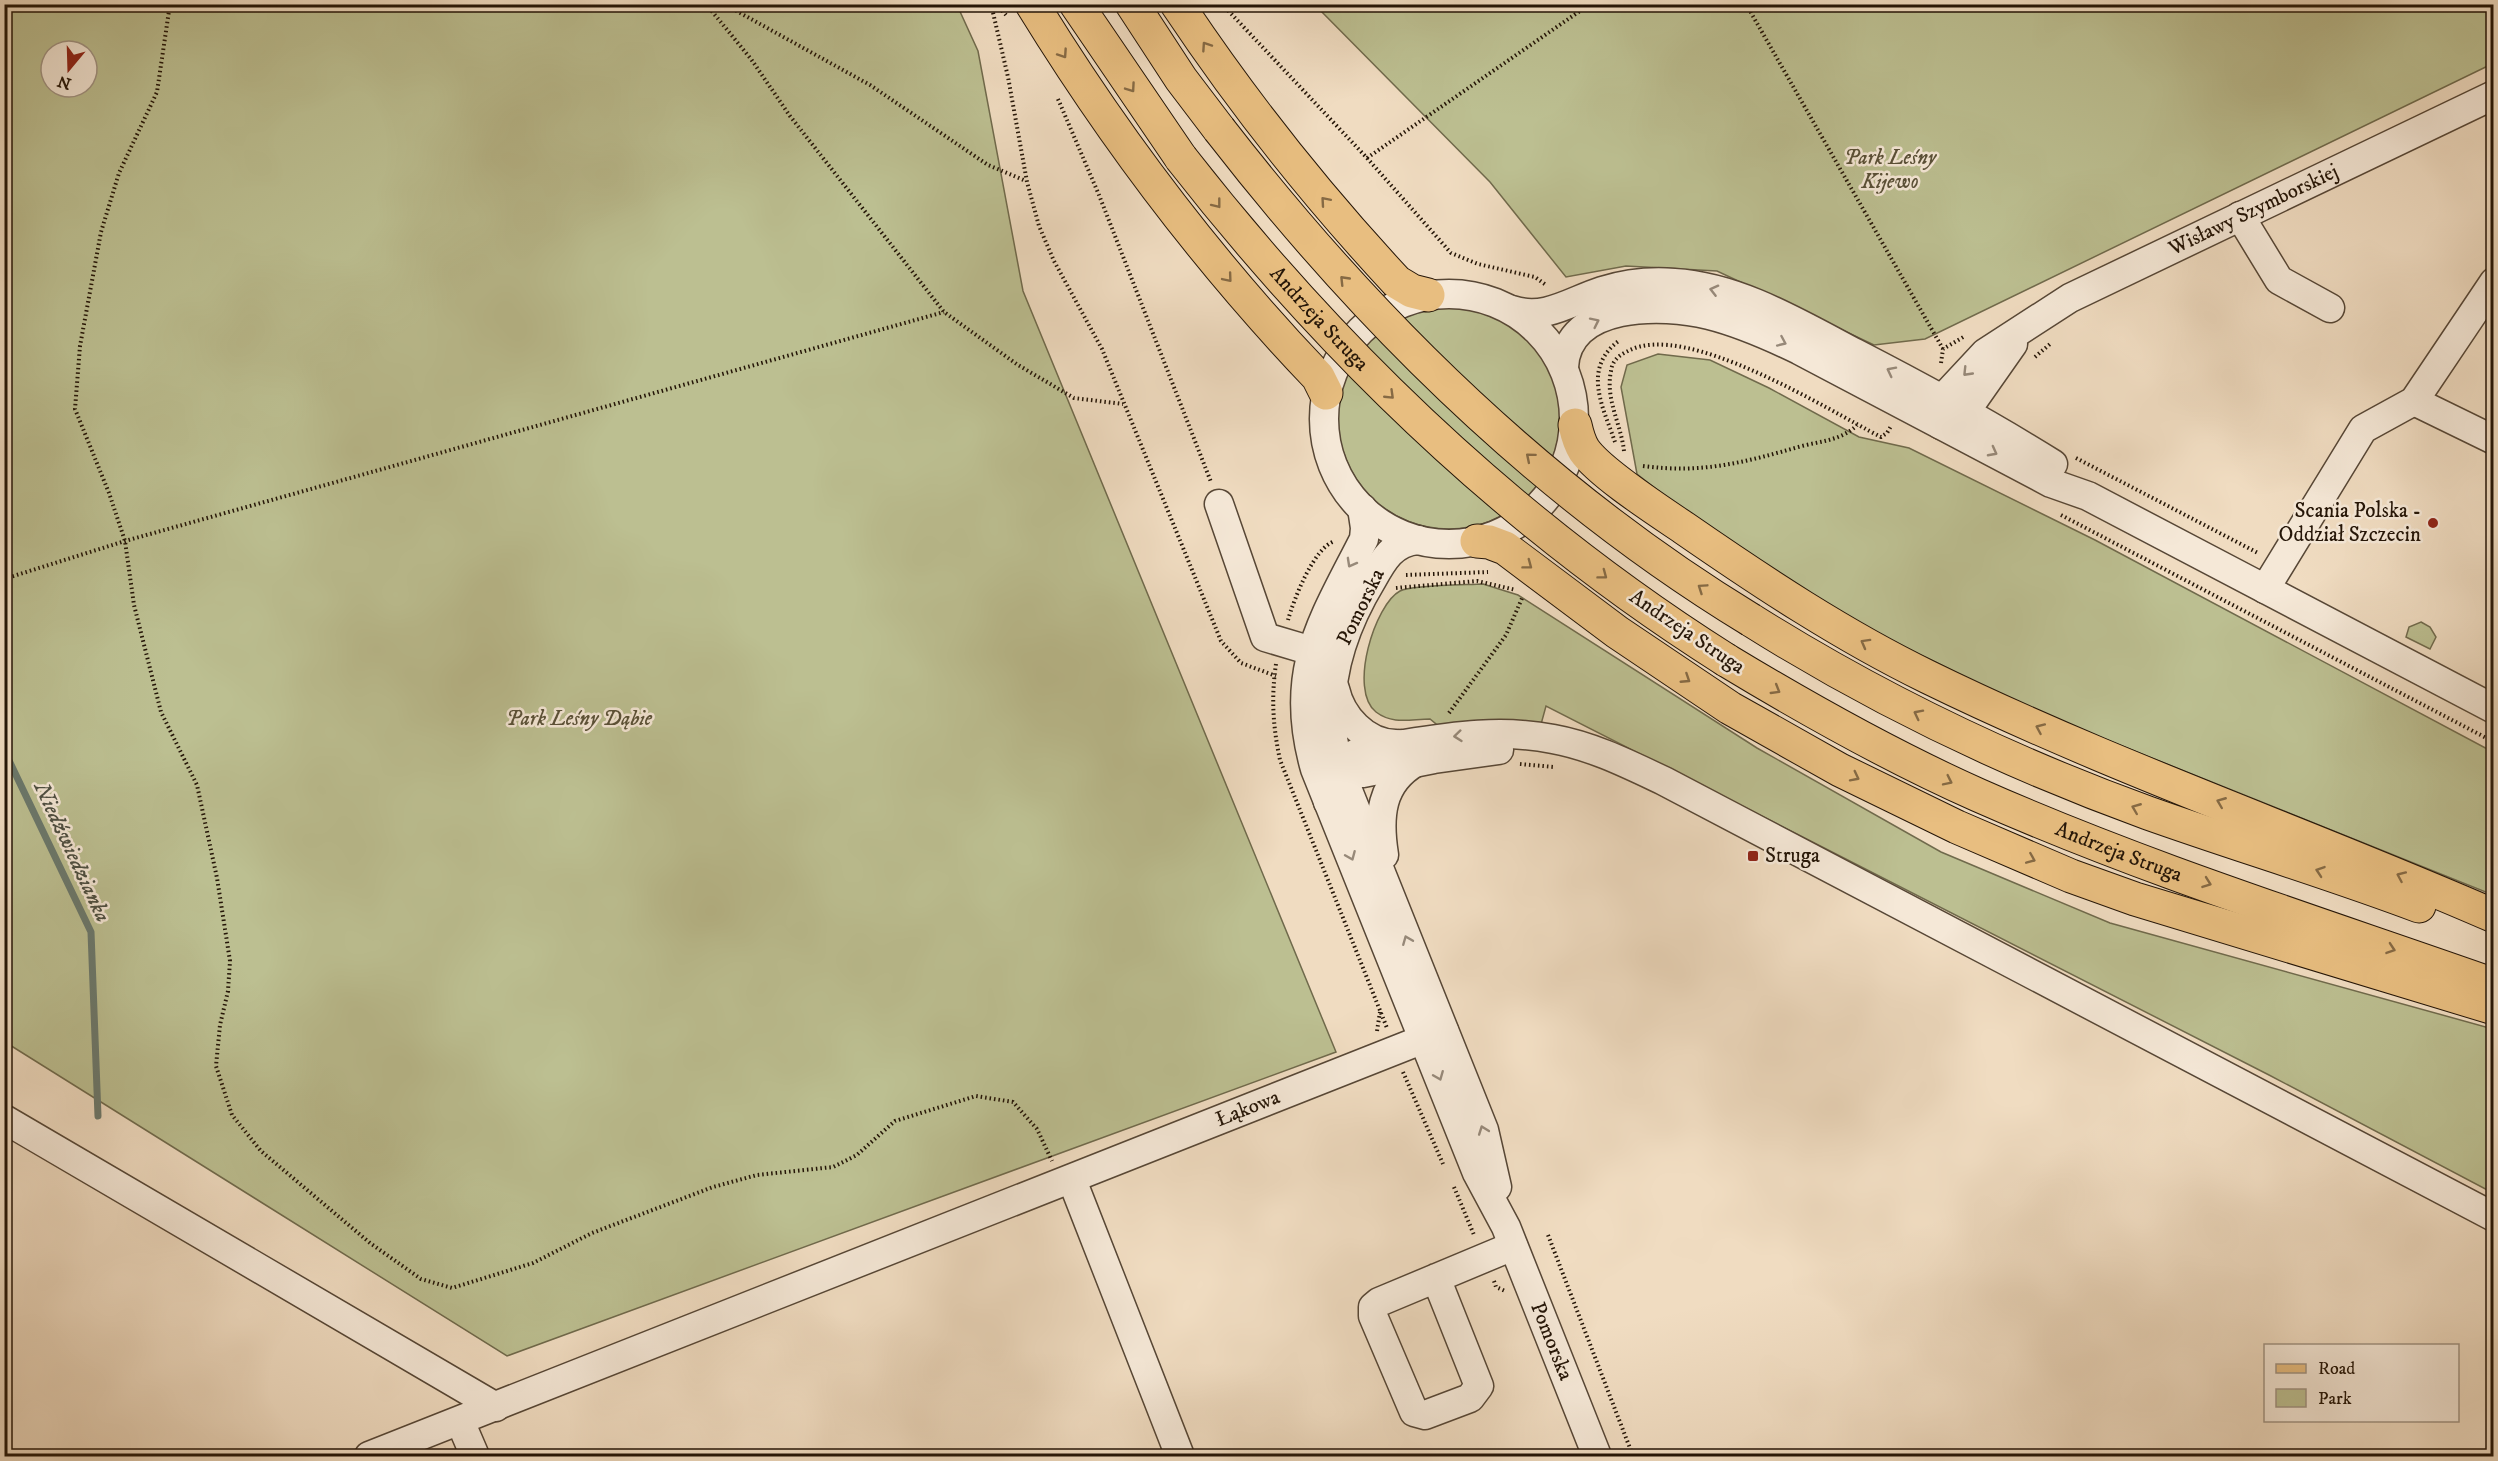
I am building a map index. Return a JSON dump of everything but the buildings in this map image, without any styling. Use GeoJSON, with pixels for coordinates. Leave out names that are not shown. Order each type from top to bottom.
{"type":"FeatureCollection","features":[{"type":"Feature","properties":{"kind":"main road","name":"Andrzeja Struga"},"geometry":{"type":"LineString","coordinates":[[1076,4],[1181,158],[1226,216],[1304,306],[1368,374],[1438,441],[1534,522],[1631,596],[1726,660],[1844,729],[1976,794],[2068,833],[2493,985]]}},
{"type":"Feature","properties":{"kind":"main road"},"geometry":{"type":"LineString","coordinates":[[1132,4],[1181,79],[1219,129],[1266,190],[1337,273],[1452,388],[1589,506],[1696,584],[1832,668],[1920,715],[2055,776],[2146,812],[2387,894],[2493,934]]}},
{"type":"Feature","properties":{"kind":"main road"},"geometry":{"type":"LineString","coordinates":[[1177,4],[1266,129],[1320,196],[1397,282],[1412,291],[1428,295]]}},
{"type":"Feature","properties":{"kind":"main road"},"geometry":{"type":"LineString","coordinates":[[1022,13],[1183,224],[1242,294],[1318,377],[1326,393]]}},
{"type":"Feature","properties":{"kind":"main road"},"geometry":{"type":"LineString","coordinates":[[1575,425],[1581,444],[1592,459],[1655,508],[1744,570],[1818,617],[1888,656],[2066,740],[2366,861],[2493,916]]}},
{"type":"Feature","properties":{"kind":"main road"},"geometry":{"type":"LineString","coordinates":[[1477,541],[1489,542],[1505,548],[1617,632],[1730,708],[1840,770],[1957,827],[2071,876],[2135,899],[2493,1008]]}},
{"type":"Feature","properties":{"kind":"street","name":"Wisławy Szymborskiej"},"geometry":{"type":"LineString","coordinates":[[1950,412],[2020,332],[2084,291],[2493,95]]}},
{"type":"Feature","properties":{"kind":"street"},"geometry":{"type":"LineString","coordinates":[[2240,216],[2279,280],[2330,308]]}},
{"type":"Feature","properties":{"kind":"street"},"geometry":{"type":"LineString","coordinates":[[1512,310],[1542,334],[1564,367],[1573,398],[1575,425],[1565,467],[1545,500],[1515,526],[1477,541],[1447,544],[1418,540],[1387,527],[1362,508],[1342,484],[1329,455],[1324,432],[1326,393],[1340,356],[1359,331],[1390,308],[1428,295],[1467,294],[1490,300],[1512,310],[1535,315],[1600,292],[1632,285],[1658,282],[1697,286],[1775,311],[1950,412],[2051,483],[2088,496],[2272,579],[2493,709]]}},
{"type":"Feature","properties":{"kind":"street"},"geometry":{"type":"LineString","coordinates":[[2272,579],[2363,429],[2414,401],[2493,282]]}},
{"type":"Feature","properties":{"kind":"street"},"geometry":{"type":"LineString","coordinates":[[1564,367],[1570,344],[1578,331],[1595,321],[1641,309],[1683,310],[1709,315],[1756,330],[1950,412]]}},
{"type":"Feature","properties":{"kind":"street"},"geometry":{"type":"LineString","coordinates":[[2414,401],[2493,440]]}},
{"type":"Feature","properties":{"kind":"street"},"geometry":{"type":"LineString","coordinates":[[1220,504],[1265,636],[1312,651]]}},
{"type":"Feature","properties":{"kind":"street","name":"Pomorska"},"geometry":{"type":"LineString","coordinates":[[1362,508],[1364,539],[1327,609],[1312,651],[1304,709],[1309,749],[1328,802],[1434,1035],[1484,1130],[1509,1237],[1597,1456]]}},
{"type":"Feature","properties":{"kind":"street","name":"Pomorska"},"geometry":{"type":"LineString","coordinates":[[1418,540],[1398,545],[1381,564],[1346,629],[1332,679],[1331,720],[1338,770],[1396,912],[1434,1035]]}},
{"type":"Feature","properties":{"kind":"street"},"geometry":{"type":"LineString","coordinates":[[1332,679],[1340,705],[1359,729],[1409,753]]}},
{"type":"Feature","properties":{"kind":"street"},"geometry":{"type":"LineString","coordinates":[[1338,770],[1363,773],[1409,753],[1469,735],[1526,735],[1578,744],[1617,759],[1664,781],[2493,1217]]}},
{"type":"Feature","properties":{"kind":"street","name":"Pomorska"},"geometry":{"type":"LineString","coordinates":[[1309,749],[1321,764],[1338,770]]}},
{"type":"Feature","properties":{"kind":"street","name":"Pomorska"},"geometry":{"type":"LineString","coordinates":[[1396,912],[1380,829],[1381,807],[1409,753]]}},
{"type":"Feature","properties":{"kind":"street","name":"Pomorska"},"geometry":{"type":"LineString","coordinates":[[1328,802],[1328,787],[1338,770]]}},
{"type":"Feature","properties":{"kind":"street","name":"Łąkowa"},"geometry":{"type":"LineString","coordinates":[[369,1456],[1434,1035]]}},
{"type":"Feature","properties":{"kind":"street"},"geometry":{"type":"LineString","coordinates":[[4,1119],[496,1407]]}},
{"type":"Feature","properties":{"kind":"street"},"geometry":{"type":"LineString","coordinates":[[1067,1182],[1180,1456]]}},
{"type":"Feature","properties":{"kind":"street"},"geometry":{"type":"LineString","coordinates":[[1436,1278],[1479,1386],[1470,1398],[1425,1415],[1418,1415],[1414,1412],[1373,1316],[1373,1307],[1379,1302],[1436,1278],[1509,1237]]}},
{"type":"Feature","properties":{"kind":"street"},"geometry":{"type":"LineString","coordinates":[[460,1421],[475,1456]]}},
{"type":"Feature","properties":{"kind":"path"},"geometry":{"type":"LineString","coordinates":[[170,4],[157,92],[119,173],[101,232],[80,346],[75,409],[109,493],[125,541],[134,605],[161,712],[197,785],[217,878],[230,961],[228,991],[220,1025],[216,1066],[232,1114],[261,1151],[370,1243],[421,1279],[452,1288],[533,1263],[592,1233],[713,1186],[757,1175],[833,1167],[857,1155],[895,1121],[976,1096],[1012,1102],[1037,1129],[1067,1182]]}},
{"type":"Feature","properties":{"kind":"path"},"geometry":{"type":"LineString","coordinates":[[706,4],[751,59],[790,116],[944,312],[1018,365],[1074,398],[1124,404]]}},
{"type":"Feature","properties":{"kind":"path"},"geometry":{"type":"LineString","coordinates":[[724,4],[870,85],[988,165],[1027,182]]}},
{"type":"Feature","properties":{"kind":"path"},"geometry":{"type":"LineString","coordinates":[[991,4],[1008,77],[1027,182],[1039,226],[1054,261],[1093,330],[1221,641],[1242,663],[1285,678]]}},
{"type":"Feature","properties":{"kind":"path"},"geometry":{"type":"LineString","coordinates":[[996,4],[1022,13]]}},
{"type":"Feature","properties":{"kind":"path"},"geometry":{"type":"LineString","coordinates":[[1222,4],[1367,158],[1451,253],[1478,264],[1535,278],[1551,288],[1564,306]]}},
{"type":"Feature","properties":{"kind":"path"},"geometry":{"type":"LineString","coordinates":[[1367,158],[1590,4]]}},
{"type":"Feature","properties":{"kind":"path"},"geometry":{"type":"LineString","coordinates":[[1746,4],[1943,348]]}},
{"type":"Feature","properties":{"kind":"path"},"geometry":{"type":"LineString","coordinates":[[1054,89],[1099,195],[1220,504]]}},
{"type":"Feature","properties":{"kind":"path"},"geometry":{"type":"LineString","coordinates":[[4,579],[125,541],[944,312]]}},
{"type":"Feature","properties":{"kind":"path"},"geometry":{"type":"LineString","coordinates":[[2030,363],[2054,341]]}},
{"type":"Feature","properties":{"kind":"path"},"geometry":{"type":"LineString","coordinates":[[1642,466],[1692,469],[1725,467],[1840,437],[1857,425]]}},
{"type":"Feature","properties":{"kind":"path"},"geometry":{"type":"LineString","coordinates":[[2073,456],[2265,556],[2272,579]]}},
{"type":"Feature","properties":{"kind":"path"},"geometry":{"type":"LineString","coordinates":[[1455,717],[1445,718],[1506,635],[1518,611],[1525,587]]}},
{"type":"Feature","properties":{"kind":"path"},"geometry":{"type":"LineString","coordinates":[[1548,1235],[1633,1456]]}},
{"type":"Feature","properties":{"kind":"green space","name":"Park Leśny Dąbie"},"geometry":{"type":"Polygon","coordinates":[[[4,5],[957,5],[978,51],[1023,291],[1336,1052],[507,1356],[5,1042],[4,5]]]}},
{"type":"Feature","properties":{"kind":"green space","name":"Park Leśny Kijewo"},"geometry":{"type":"Polygon","coordinates":[[[1315,5],[2493,5],[2494,63],[1925,339],[1874,345],[1717,271],[1626,266],[1566,277],[1490,182],[1315,5]]]}},
{"type":"Feature","properties":{"kind":"green space"},"geometry":{"type":"Polygon","coordinates":[[[1438,307],[1460,307],[1492,315],[1511,325],[1528,339],[1542,356],[1552,375],[1558,396],[1560,418],[1558,440],[1552,461],[1542,480],[1528,497],[1511,511],[1481,525],[1460,529],[1438,529],[1417,525],[1387,511],[1363,489],[1356,480],[1342,450],[1338,429],[1338,407],[1342,386],[1356,356],[1378,332],[1387,325],[1417,311],[1438,307]]]}},
{"type":"Feature","properties":{"kind":"green space"},"geometry":{"type":"Polygon","coordinates":[[[1658,354],[1710,360],[1769,388],[1859,437],[1909,448],[2095,540],[2493,752],[2493,895],[2025,707],[1851,620],[1689,515],[1637,474],[1621,387],[1627,365],[1658,354]]]}},
{"type":"Feature","properties":{"kind":"green space"},"geometry":{"type":"Polygon","coordinates":[[[1483,584],[1518,595],[1757,748],[1941,852],[2110,923],[2493,1029],[2493,1193],[2269,1075],[1546,706],[1540,728],[1437,731],[1436,724],[1430,719],[1396,720],[1376,712],[1368,701],[1364,686],[1365,667],[1374,629],[1391,599],[1406,589],[1483,584]]]}},
{"type":"Feature","properties":{"kind":"green space"},"geometry":{"type":"Polygon","coordinates":[[[2421,622],[2430,627],[2436,637],[2430,649],[2406,637],[2409,627],[2421,622]]]}},
{"type":"Feature","properties":{"kind":"waterway","name":"Niedźwiedzianka"},"geometry":{"type":"LineString","coordinates":[[4,750],[91,932],[98,1116]]}},
{"type":"Feature","properties":{"kind":"place","name":"Scania Polska - Oddział Szczecin"},"geometry":{"type":"Point","coordinates":[2433,523]}},
{"type":"Feature","properties":{"kind":"place","name":"Struga"},"geometry":{"type":"Point","coordinates":[1753,856]}}]}
